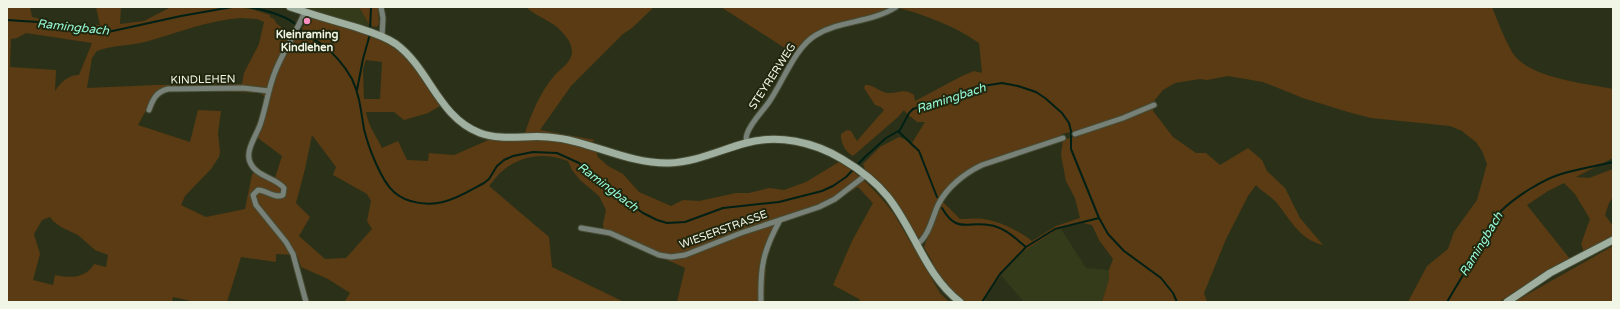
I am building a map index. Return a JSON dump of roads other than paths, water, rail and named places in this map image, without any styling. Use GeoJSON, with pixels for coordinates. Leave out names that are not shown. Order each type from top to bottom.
{"type":"FeatureCollection","features":[{"type":"Feature","properties":{"kind":"main road"},"geometry":{"type":"LineString","coordinates":[[290,7],[380,35],[395,44],[411,58],[450,114],[465,126],[482,134],[499,137],[531,136],[562,139],[588,144],[634,160],[659,163],[671,163],[697,158],[766,139],[798,142],[822,149],[843,159],[864,174],[888,197],[936,278],[958,301]]}},
{"type":"Feature","properties":{"kind":"main road"},"geometry":{"type":"LineString","coordinates":[[1507,302],[1550,273],[1613,240]]}},
{"type":"Feature","properties":{"kind":"street"},"geometry":{"type":"LineString","coordinates":[[380,35],[383,18],[381,7]]}},
{"type":"Feature","properties":{"kind":"street","name":"STEYRERWEG"},"geometry":{"type":"LineString","coordinates":[[747,143],[746,138],[748,131],[769,102],[796,55],[808,41],[821,32],[875,17],[896,7]]}},
{"type":"Feature","properties":{"kind":"street"},"geometry":{"type":"LineString","coordinates":[[305,12],[280,60],[260,124],[251,146],[249,158],[253,167],[258,172],[281,184],[284,191],[283,195],[278,197],[262,190],[258,190],[253,195],[253,199],[256,205],[286,242],[293,254],[306,302]]}},
{"type":"Feature","properties":{"kind":"street","name":"KINDLEHEN"},"geometry":{"type":"LineString","coordinates":[[149,110],[157,93],[161,90],[243,88],[269,92]]}},
{"type":"Feature","properties":{"kind":"street"},"geometry":{"type":"LineString","coordinates":[[1075,134],[1123,118],[1154,105]]}},
{"type":"Feature","properties":{"kind":"street"},"geometry":{"type":"LineString","coordinates":[[916,245],[924,238],[941,201],[955,183],[970,170],[1063,138]]}},
{"type":"Feature","properties":{"kind":"street","name":"WIESERSTRASSE"},"geometry":{"type":"LineString","coordinates":[[581,228],[610,233],[659,255],[671,257],[685,255],[741,232],[819,207],[835,199],[864,174]]}},
{"type":"Feature","properties":{"kind":"street","name":"WIESERSTRASSE"},"geometry":{"type":"LineString","coordinates":[[761,302],[760,283],[763,257],[780,220]]}},
{"type":"Feature","properties":{"kind":"waterway","name":"Ramingbach"},"geometry":{"type":"LineString","coordinates":[[7,20],[38,22],[88,31],[108,32],[181,16],[232,7]]}},
{"type":"Feature","properties":{"kind":"waterway","name":"Ramingbach"},"geometry":{"type":"LineString","coordinates":[[248,7],[272,13],[290,20],[307,36],[325,47],[338,59],[355,85],[366,136],[372,154],[384,180],[399,196],[417,203],[431,204],[448,201],[459,197],[484,183],[489,179],[497,166],[504,160],[513,156],[533,152],[557,153],[579,163],[605,186],[643,213],[667,223],[685,222],[723,208],[779,202],[822,191],[833,186],[846,177],[886,138],[900,130],[909,113],[913,109],[976,87],[1002,83],[1018,86],[1036,92],[1062,113],[1069,123],[1071,131],[1071,149],[1099,218],[1108,234],[1124,251],[1161,278],[1173,293],[1177,302]]}},
{"type":"Feature","properties":{"kind":"waterway"},"geometry":{"type":"LineString","coordinates":[[370,30],[371,7]]}},
{"type":"Feature","properties":{"kind":"waterway"},"geometry":{"type":"LineString","coordinates":[[357,90],[370,34]]}},
{"type":"Feature","properties":{"kind":"waterway","name":"Ramingbach"},"geometry":{"type":"LineString","coordinates":[[898,131],[919,151],[937,197]]}},
{"type":"Feature","properties":{"kind":"waterway","name":"Ramingbach"},"geometry":{"type":"LineString","coordinates":[[1447,302],[1501,211],[1514,200],[1546,180],[1561,174],[1613,162]]}},
{"type":"Feature","properties":{"kind":"waterway","name":"Ramingbach"},"geometry":{"type":"LineString","coordinates":[[942,208],[947,216],[958,224],[981,224],[1000,228],[1009,233],[1026,247],[1055,229],[1099,218]]}},
{"type":"Feature","properties":{"kind":"waterway"},"geometry":{"type":"LineString","coordinates":[[982,302],[1000,274],[1026,247]]}},
{"type":"Feature","properties":{"kind":"place","name":"Kleinraming Kindlehen"},"geometry":{"type":"Point","coordinates":[307,21]}}]}
